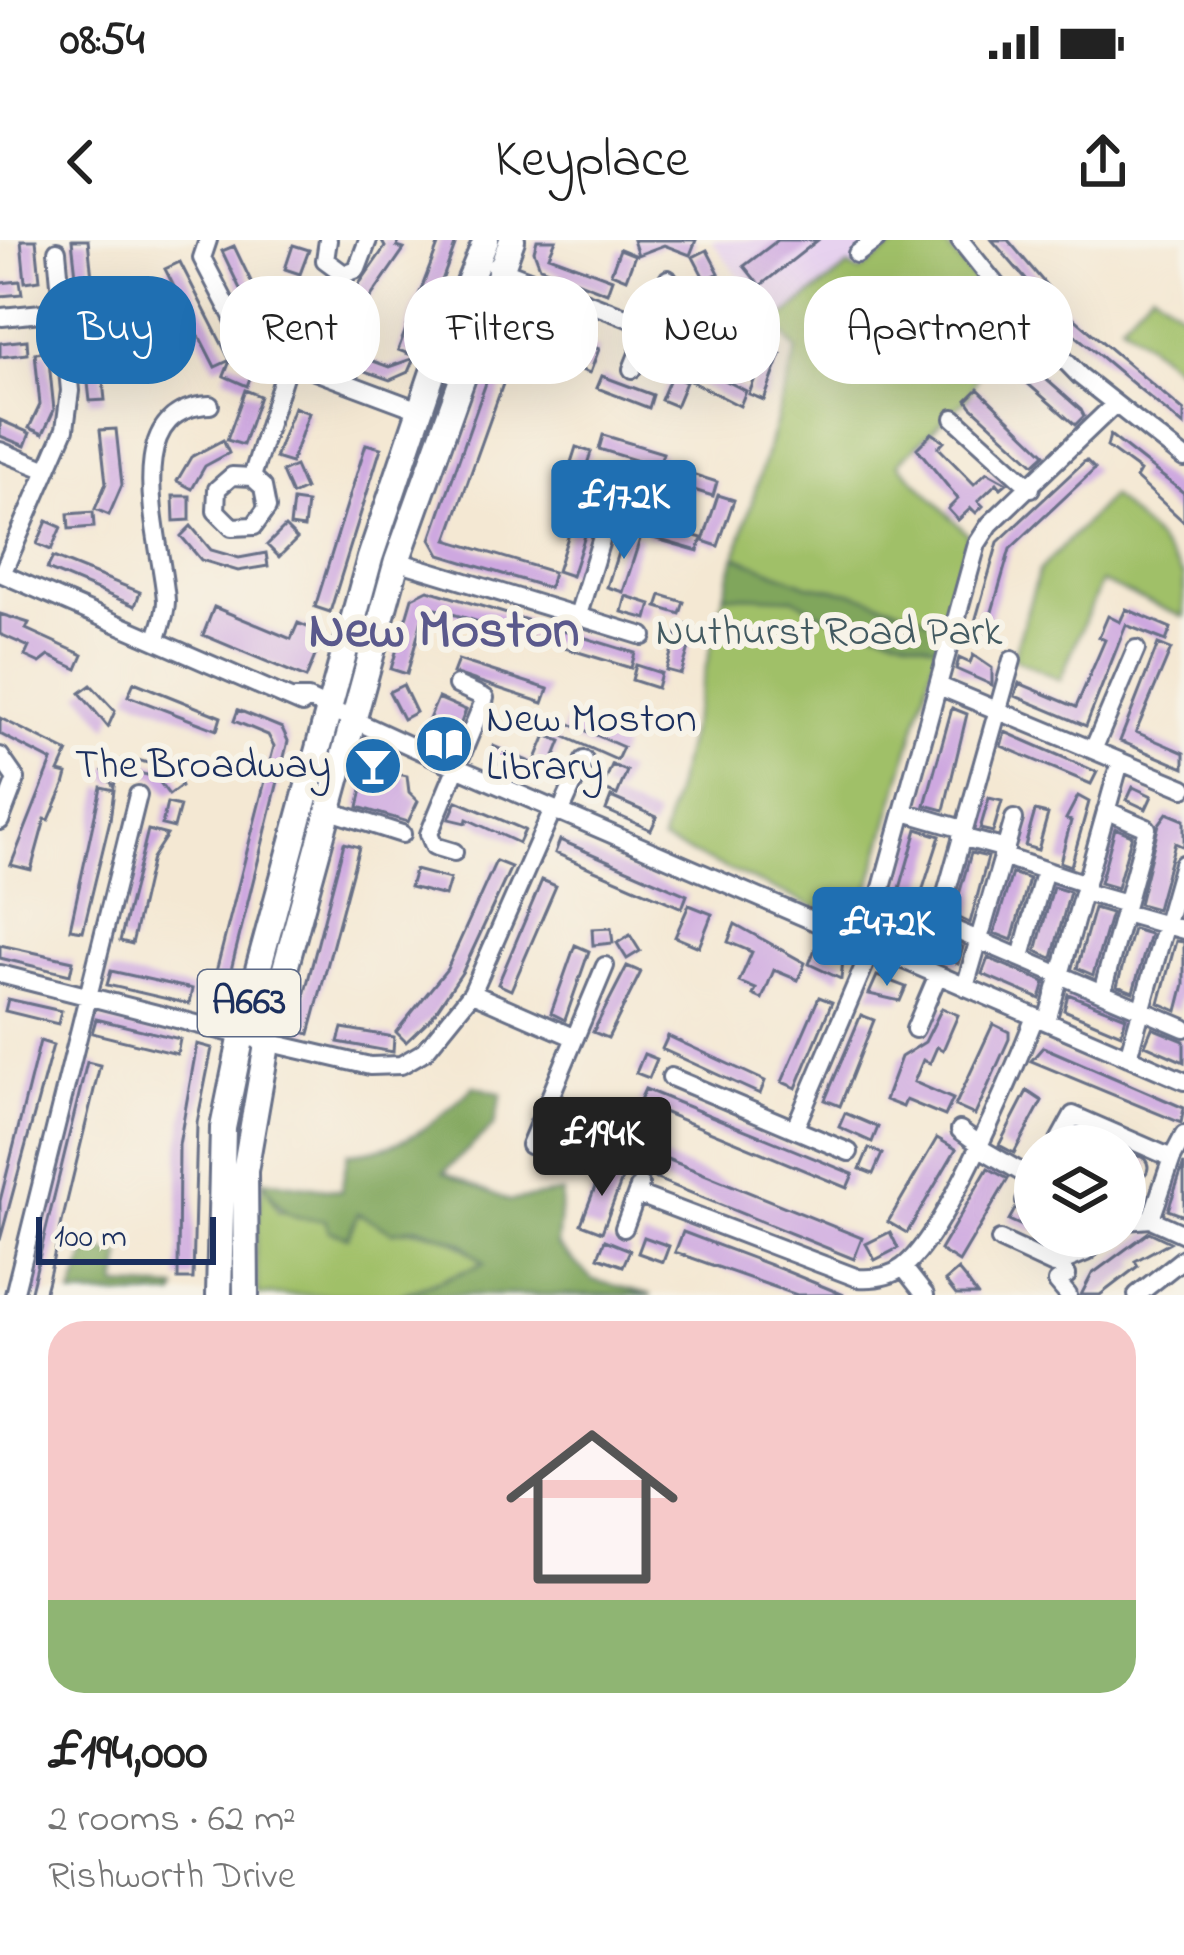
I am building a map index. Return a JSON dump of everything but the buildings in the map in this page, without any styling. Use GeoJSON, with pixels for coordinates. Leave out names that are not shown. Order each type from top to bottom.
{"type":"FeatureCollection","features":[{"type":"Feature","properties":{"kind":"highway","name":"A663"},"geometry":{"type":"LineString","coordinates":[[245,1295],[245,1171],[267,1042],[327,810],[339,717],[337,674],[419,410],[488,256],[512,240]]}},
{"type":"Feature","properties":{"kind":"highway","name":"A663"},"geometry":{"type":"LineString","coordinates":[[219,1295],[218,1172],[242,1032],[339,717],[397,561],[488,256]]}},
{"type":"Feature","properties":{"kind":"street"},"geometry":{"type":"LineString","coordinates":[[208,240],[202,258],[220,292]]}},
{"type":"Feature","properties":{"kind":"street"},"geometry":{"type":"LineString","coordinates":[[328,240],[325,260],[344,274],[357,269],[368,240]]}},
{"type":"Feature","properties":{"kind":"street"},"geometry":{"type":"LineString","coordinates":[[857,254],[876,240]]}},
{"type":"Feature","properties":{"kind":"street"},"geometry":{"type":"LineString","coordinates":[[961,240],[1042,339],[1114,405],[1184,458]]}},
{"type":"Feature","properties":{"kind":"street"},"geometry":{"type":"LineString","coordinates":[[57,251],[59,276]]}},
{"type":"Feature","properties":{"kind":"street"},"geometry":{"type":"LineString","coordinates":[[488,256],[622,314]]}},
{"type":"Feature","properties":{"kind":"street"},"geometry":{"type":"LineString","coordinates":[[2,317],[36,314]]}},
{"type":"Feature","properties":{"kind":"street"},"geometry":{"type":"LineString","coordinates":[[69,384],[64,429],[1,574],[1184,1081]]}},
{"type":"Feature","properties":{"kind":"street"},"geometry":{"type":"LineString","coordinates":[[252,477],[281,384]]}},
{"type":"Feature","properties":{"kind":"street"},"geometry":{"type":"LineString","coordinates":[[351,384],[419,410]]}},
{"type":"Feature","properties":{"kind":"street"},"geometry":{"type":"LineString","coordinates":[[157,638],[166,602],[152,513],[154,445],[178,416],[210,405]]}},
{"type":"Feature","properties":{"kind":"street"},"geometry":{"type":"LineString","coordinates":[[795,1129],[868,946],[982,533],[1114,405]]}},
{"type":"Feature","properties":{"kind":"street"},"geometry":{"type":"LineString","coordinates":[[954,418],[964,438],[1031,488]]}},
{"type":"Feature","properties":{"kind":"street"},"geometry":{"type":"LineString","coordinates":[[0,451],[47,470]]}},
{"type":"Feature","properties":{"kind":"street"},"geometry":{"type":"LineString","coordinates":[[578,615],[617,488],[679,506]]}},
{"type":"Feature","properties":{"kind":"street"},"geometry":{"type":"LineString","coordinates":[[397,561],[643,636]]}},
{"type":"Feature","properties":{"kind":"street"},"geometry":{"type":"LineString","coordinates":[[1093,750],[1136,649]]}},
{"type":"Feature","properties":{"kind":"street"},"geometry":{"type":"LineString","coordinates":[[938,922],[1012,660]]}},
{"type":"Feature","properties":{"kind":"street"},"geometry":{"type":"LineString","coordinates":[[289,697],[321,688],[337,674]]}},
{"type":"Feature","properties":{"kind":"street"},"geometry":{"type":"LineString","coordinates":[[454,852],[429,842],[454,766],[485,698],[457,686]]}},
{"type":"Feature","properties":{"kind":"street"},"geometry":{"type":"LineString","coordinates":[[939,686],[1184,788]]}},
{"type":"Feature","properties":{"kind":"street"},"geometry":{"type":"LineString","coordinates":[[0,757],[16,779],[0,821]]}},
{"type":"Feature","properties":{"kind":"street"},"geometry":{"type":"LineString","coordinates":[[0,974],[370,1066],[401,1065],[425,1051],[472,994],[584,760]]}},
{"type":"Feature","properties":{"kind":"street"},"geometry":{"type":"LineString","coordinates":[[624,1228],[638,1190],[858,1278],[876,1278],[903,1267],[979,1146],[1061,975],[1120,761]]}},
{"type":"Feature","properties":{"kind":"street"},"geometry":{"type":"LineString","coordinates":[[14,1295],[138,795]]}},
{"type":"Feature","properties":{"kind":"street"},"geometry":{"type":"LineString","coordinates":[[327,810],[402,834]]}},
{"type":"Feature","properties":{"kind":"street"},"geometry":{"type":"LineString","coordinates":[[1102,992],[1147,828],[1106,810]]}},
{"type":"Feature","properties":{"kind":"street"},"geometry":{"type":"LineString","coordinates":[[904,812],[1175,927]]}},
{"type":"Feature","properties":{"kind":"street"},"geometry":{"type":"LineString","coordinates":[[964,987],[1014,819]]}},
{"type":"Feature","properties":{"kind":"street"},"geometry":{"type":"LineString","coordinates":[[1128,1057],[1175,927],[1183,863]]}},
{"type":"Feature","properties":{"kind":"street"},"geometry":{"type":"LineString","coordinates":[[1021,957],[1044,873]]}},
{"type":"Feature","properties":{"kind":"street"},"geometry":{"type":"LineString","coordinates":[[880,898],[1184,1028]]}},
{"type":"Feature","properties":{"kind":"street"},"geometry":{"type":"LineString","coordinates":[[530,1144],[605,966]]}},
{"type":"Feature","properties":{"kind":"street"},"geometry":{"type":"LineString","coordinates":[[915,1029],[938,975]]}},
{"type":"Feature","properties":{"kind":"street"},"geometry":{"type":"LineString","coordinates":[[472,994],[573,1037]]}},
{"type":"Feature","properties":{"kind":"street"},"geometry":{"type":"LineString","coordinates":[[671,1077],[849,1152]]}},
{"type":"Feature","properties":{"kind":"street"},"geometry":{"type":"LineString","coordinates":[[1068,1125],[1073,1115],[1096,1125]]}},
{"type":"Feature","properties":{"kind":"street"},"geometry":{"type":"LineString","coordinates":[[960,1130],[1014,1167]]}},
{"type":"Feature","properties":{"kind":"street"},"geometry":{"type":"LineString","coordinates":[[1151,1219],[1184,1135]]}},
{"type":"Feature","properties":{"kind":"street"},"geometry":{"type":"LineString","coordinates":[[1146,1147],[1172,1159]]}},
{"type":"Feature","properties":{"kind":"street"},"geometry":{"type":"LineString","coordinates":[[1146,1219],[1184,1234]]}},
{"type":"Feature","properties":{"kind":"street"},"geometry":{"type":"LineString","coordinates":[[1000,1240],[1014,1246]]}},
{"type":"Feature","properties":{"kind":"street"},"geometry":{"type":"LineString","coordinates":[[1037,1257],[1054,1265],[1074,1257]]}},
{"type":"Feature","properties":{"kind":"street"},"geometry":{"type":"LineString","coordinates":[[1137,1295],[1184,1258]]}},
{"type":"Feature","properties":{"kind":"street"},"geometry":{"type":"LineString","coordinates":[[903,1267],[925,1295]]}},
{"type":"Feature","properties":{"kind":"street"},"geometry":{"type":"LineString","coordinates":[[1067,1274],[1058,1282],[1068,1295]]}},
{"type":"Feature","properties":{"kind":"shaded area"},"geometry":{"type":"Polygon","coordinates":[[[711,240],[942,240],[971,276],[804,276],[804,353],[780,329],[780,276],[739,276],[711,240]]]}},
{"type":"Feature","properties":{"kind":"shaded area"},"geometry":{"type":"Polygon","coordinates":[[[920,384],[974,384],[968,397],[920,384]]]}},
{"type":"Feature","properties":{"kind":"green space","name":"Nuthurst Road Park"},"geometry":{"type":"Polygon","coordinates":[[[903,240],[942,240],[971,276],[836,276],[849,266],[860,272],[903,240]]]}},
{"type":"Feature","properties":{"kind":"green space"},"geometry":{"type":"Polygon","coordinates":[[[1152,290],[1184,314],[1184,373],[1121,323],[1152,290]]]}},
{"type":"Feature","properties":{"kind":"green space","name":"Nuthurst Road Park"},"geometry":{"type":"Polygon","coordinates":[[[804,301],[804,384],[974,384],[968,397],[898,463],[969,536],[860,922],[854,924],[662,841],[724,595],[797,351],[780,329],[780,319],[804,301]]]}},
{"type":"Feature","properties":{"kind":"green space"},"geometry":{"type":"Polygon","coordinates":[[[1111,496],[1155,538],[1184,576],[1184,617],[1101,582],[1060,680],[1013,658],[1039,571],[1111,496]]]}},
{"type":"Feature","properties":{"kind":"green space"},"geometry":{"type":"Polygon","coordinates":[[[735,556],[807,585],[850,592],[922,616],[945,630],[940,647],[820,614],[794,598],[724,595],[735,556]]]}},
{"type":"Feature","properties":{"kind":"green space"},"geometry":{"type":"Polygon","coordinates":[[[474,1086],[502,1094],[494,1125],[444,1172],[510,1201],[562,1192],[557,1245],[593,1280],[652,1295],[400,1295],[484,1264],[462,1243],[418,1227],[393,1232],[358,1213],[348,1237],[329,1231],[325,1220],[286,1212],[263,1180],[341,1191],[348,1153],[402,1141],[446,1112],[474,1086]]]}},
{"type":"Feature","properties":{"kind":"green space"},"geometry":{"type":"Polygon","coordinates":[[[263,1180],[278,1211],[358,1213],[393,1232],[443,1236],[484,1264],[400,1295],[258,1295],[255,1248],[263,1180]]]}},
{"type":"Feature","properties":{"kind":"green space"},"geometry":{"type":"Polygon","coordinates":[[[88,1248],[122,1256],[117,1286],[177,1289],[175,1295],[72,1295],[88,1248]]]}},
{"type":"Feature","properties":{"kind":"place","name":"New Moston Library"},"geometry":{"type":"Point","coordinates":[444,744]}},
{"type":"Feature","properties":{"kind":"place","name":"The Broadway"},"geometry":{"type":"Point","coordinates":[373,766]}},
{"type":"Feature","properties":{"kind":"district","name":"New Moston"},"geometry":{"type":"Point","coordinates":[444,633]}}]}
